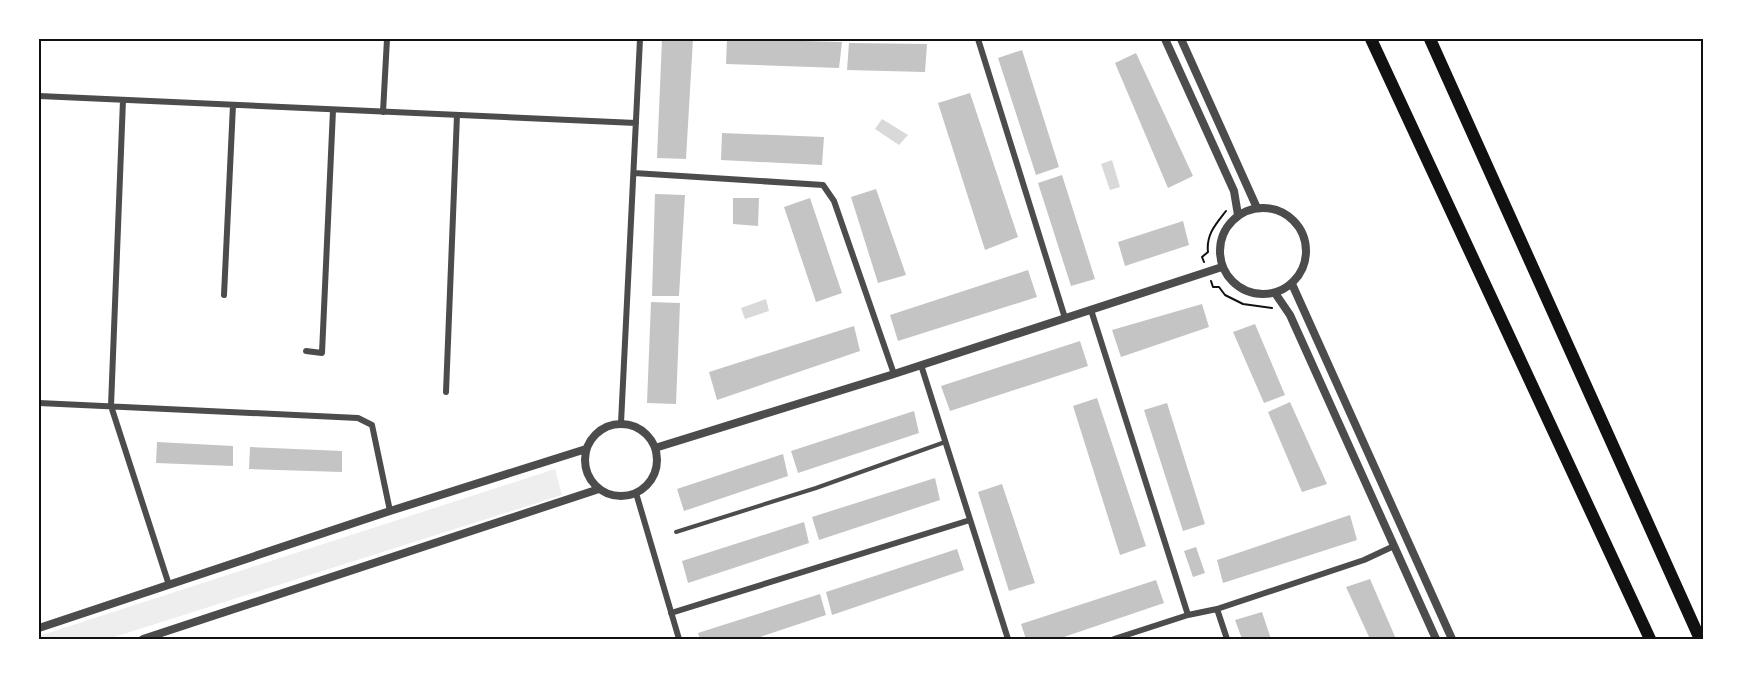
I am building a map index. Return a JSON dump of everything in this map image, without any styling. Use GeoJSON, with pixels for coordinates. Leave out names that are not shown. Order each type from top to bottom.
{"type":"FeatureCollection","features":[{"type":"Feature","properties":{"kind":"highway"},"geometry":{"type":"LineString","coordinates":[[1371,39],[1650,639]]}},
{"type":"Feature","properties":{"kind":"highway"},"geometry":{"type":"LineString","coordinates":[[1430,39],[1700,639]]}},
{"type":"Feature","properties":{"kind":"street"},"geometry":{"type":"LineString","coordinates":[[383,112],[387,39]]}},
{"type":"Feature","properties":{"kind":"street"},"geometry":{"type":"LineString","coordinates":[[621,423],[639,39]]}},
{"type":"Feature","properties":{"kind":"street"},"geometry":{"type":"LineString","coordinates":[[978,39],[1065,318]]}},
{"type":"Feature","properties":{"kind":"street"},"geometry":{"type":"LineString","coordinates":[[1165,39],[1234,191],[1238,215]]}},
{"type":"Feature","properties":{"kind":"street"},"geometry":{"type":"LineString","coordinates":[[1180,39],[1257,208]]}},
{"type":"Feature","properties":{"kind":"street"},"geometry":{"type":"LineString","coordinates":[[39,96],[636,123]]}},
{"type":"Feature","properties":{"kind":"street"},"geometry":{"type":"LineString","coordinates":[[123,100],[111,406],[169,585]]}},
{"type":"Feature","properties":{"kind":"street"},"geometry":{"type":"LineString","coordinates":[[224,295],[234,105]]}},
{"type":"Feature","properties":{"kind":"street"},"geometry":{"type":"LineString","coordinates":[[306,351],[322,353],[333,110]]}},
{"type":"Feature","properties":{"kind":"street"},"geometry":{"type":"LineString","coordinates":[[446,392],[457,115]]}},
{"type":"Feature","properties":{"kind":"street"},"geometry":{"type":"LineString","coordinates":[[634,173],[823,185],[834,201],[894,374]]}},
{"type":"Feature","properties":{"kind":"street"},"geometry":{"type":"LineString","coordinates":[[1257,208],[1284,213],[1302,233],[1306,246],[1305,260],[1292,284],[1275,293],[1259,295],[1243,290],[1231,281],[1222,267],[1219,253],[1221,238],[1228,226],[1238,215],[1257,208]]}},
{"type":"Feature","properties":{"kind":"street"},"geometry":{"type":"LineString","coordinates":[[656,448],[894,374],[1222,267]]}},
{"type":"Feature","properties":{"kind":"street"},"geometry":{"type":"LineString","coordinates":[[1292,284],[1452,639]]}},
{"type":"Feature","properties":{"kind":"street"},"geometry":{"type":"LineString","coordinates":[[1275,293],[1290,315],[1436,639]]}},
{"type":"Feature","properties":{"kind":"street"},"geometry":{"type":"LineString","coordinates":[[1091,310],[1188,615]]}},
{"type":"Feature","properties":{"kind":"street"},"geometry":{"type":"LineString","coordinates":[[921,365],[1008,639]]}},
{"type":"Feature","properties":{"kind":"street"},"geometry":{"type":"LineString","coordinates":[[39,403],[358,418],[372,425],[390,512]]}},
{"type":"Feature","properties":{"kind":"street"},"geometry":{"type":"LineString","coordinates":[[621,423],[632,425],[642,430],[656,448],[656,469],[652,479],[636,493],[616,496],[598,489],[586,471],[586,449],[590,441],[603,428],[621,423]]}},
{"type":"Feature","properties":{"kind":"street"},"geometry":{"type":"LineString","coordinates":[[39,628],[586,449]]}},
{"type":"Feature","properties":{"kind":"street"},"geometry":{"type":"LineString","coordinates":[[143,639],[598,489]]}},
{"type":"Feature","properties":{"kind":"street"},"geometry":{"type":"LineString","coordinates":[[636,493],[679,639]]}},
{"type":"Feature","properties":{"kind":"street"},"geometry":{"type":"LineString","coordinates":[[671,613],[970,520]]}},
{"type":"Feature","properties":{"kind":"street"},"geometry":{"type":"LineString","coordinates":[[1114,639],[1188,615],[1217,609],[1364,560],[1394,546]]}},
{"type":"Feature","properties":{"kind":"street"},"geometry":{"type":"LineString","coordinates":[[1217,609],[1227,639]]}},
{"type":"Feature","properties":{"kind":"lane"},"geometry":{"type":"LineString","coordinates":[[676,532],[816,488],[945,442]]}},
{"type":"Feature","properties":{"kind":"path"},"geometry":{"type":"LineString","coordinates":[[1228,207],[1226,212],[1217,219],[1209,234],[1208,252],[1202,257],[1213,287],[1219,287],[1225,295],[1234,300],[1252,306],[1274,309]]}},
{"type":"Feature","properties":{"kind":"shaded area"},"geometry":{"type":"Polygon","coordinates":[[[882,119],[908,135],[899,145],[875,129],[882,119]]]}},
{"type":"Feature","properties":{"kind":"shaded area"},"geometry":{"type":"Polygon","coordinates":[[[1112,160],[1120,187],[1110,190],[1101,164],[1112,160]]]}},
{"type":"Feature","properties":{"kind":"shaded area"},"geometry":{"type":"Polygon","coordinates":[[[766,299],[769,311],[745,319],[741,308],[766,299]]]}},
{"type":"Feature","properties":{"kind":"shaded area"},"geometry":{"type":"Polygon","coordinates":[[[555,469],[562,495],[108,639],[39,639],[39,636],[555,469]]]}},
{"type":"Feature","properties":{"kind":"building"},"geometry":{"type":"Polygon","coordinates":[[[662,39],[693,39],[686,159],[657,158],[662,39]]]}},
{"type":"Feature","properties":{"kind":"building"},"geometry":{"type":"Polygon","coordinates":[[[727,39],[842,42],[839,68],[726,64],[727,39]]]}},
{"type":"Feature","properties":{"kind":"building"},"geometry":{"type":"Polygon","coordinates":[[[849,43],[927,44],[925,72],[847,70],[849,43]]]}},
{"type":"Feature","properties":{"kind":"building"},"geometry":{"type":"Polygon","coordinates":[[[1022,50],[1059,167],[1036,175],[998,58],[1022,50]]]}},
{"type":"Feature","properties":{"kind":"building"},"geometry":{"type":"Polygon","coordinates":[[[1136,53],[1193,176],[1168,188],[1115,63],[1136,53]]]}},
{"type":"Feature","properties":{"kind":"building"},"geometry":{"type":"Polygon","coordinates":[[[970,93],[1018,237],[985,250],[938,103],[970,93]]]}},
{"type":"Feature","properties":{"kind":"building"},"geometry":{"type":"Polygon","coordinates":[[[722,133],[824,137],[822,165],[721,160],[722,133]]]}},
{"type":"Feature","properties":{"kind":"building"},"geometry":{"type":"Polygon","coordinates":[[[1062,175],[1095,279],[1071,286],[1038,183],[1062,175]]]}},
{"type":"Feature","properties":{"kind":"building"},"geometry":{"type":"Polygon","coordinates":[[[876,189],[906,275],[878,283],[851,197],[876,189]]]}},
{"type":"Feature","properties":{"kind":"building"},"geometry":{"type":"Polygon","coordinates":[[[655,194],[685,195],[679,296],[652,296],[655,194]]]}},
{"type":"Feature","properties":{"kind":"building"},"geometry":{"type":"Polygon","coordinates":[[[733,198],[759,198],[758,226],[733,224],[733,198]]]}},
{"type":"Feature","properties":{"kind":"building"},"geometry":{"type":"Polygon","coordinates":[[[810,198],[842,293],[816,302],[784,207],[810,198]]]}},
{"type":"Feature","properties":{"kind":"building"},"geometry":{"type":"Polygon","coordinates":[[[1183,221],[1189,245],[1125,266],[1118,242],[1183,221]]]}},
{"type":"Feature","properties":{"kind":"building"},"geometry":{"type":"Polygon","coordinates":[[[1028,270],[1037,297],[898,341],[890,315],[1028,270]]]}},
{"type":"Feature","properties":{"kind":"building"},"geometry":{"type":"Polygon","coordinates":[[[651,302],[680,303],[676,404],[647,403],[651,302]]]}},
{"type":"Feature","properties":{"kind":"building"},"geometry":{"type":"Polygon","coordinates":[[[1202,304],[1209,327],[1121,357],[1112,330],[1202,304]]]}},
{"type":"Feature","properties":{"kind":"building"},"geometry":{"type":"Polygon","coordinates":[[[1255,324],[1285,395],[1264,403],[1233,332],[1255,324]]]}},
{"type":"Feature","properties":{"kind":"building"},"geometry":{"type":"Polygon","coordinates":[[[854,326],[860,351],[717,400],[709,372],[854,326]]]}},
{"type":"Feature","properties":{"kind":"building"},"geometry":{"type":"Polygon","coordinates":[[[1080,341],[1088,366],[950,411],[941,386],[1080,341]]]}},
{"type":"Feature","properties":{"kind":"building"},"geometry":{"type":"Polygon","coordinates":[[[1097,398],[1146,546],[1120,555],[1073,406],[1097,398]]]}},
{"type":"Feature","properties":{"kind":"building"},"geometry":{"type":"Polygon","coordinates":[[[1290,402],[1327,484],[1302,492],[1268,412],[1290,402]]]}},
{"type":"Feature","properties":{"kind":"building"},"geometry":{"type":"Polygon","coordinates":[[[1167,403],[1205,524],[1183,531],[1144,410],[1167,403]]]}},
{"type":"Feature","properties":{"kind":"building"},"geometry":{"type":"Polygon","coordinates":[[[914,411],[919,433],[798,473],[791,451],[914,411]]]}},
{"type":"Feature","properties":{"kind":"building"},"geometry":{"type":"Polygon","coordinates":[[[157,442],[233,446],[233,466],[156,463],[157,442]]]}},
{"type":"Feature","properties":{"kind":"building"},"geometry":{"type":"Polygon","coordinates":[[[250,447],[342,451],[342,472],[249,469],[250,447]]]}},
{"type":"Feature","properties":{"kind":"building"},"geometry":{"type":"Polygon","coordinates":[[[783,454],[788,476],[684,511],[677,489],[783,454]]]}},
{"type":"Feature","properties":{"kind":"building"},"geometry":{"type":"Polygon","coordinates":[[[935,478],[940,500],[819,540],[812,517],[935,478]]]}},
{"type":"Feature","properties":{"kind":"building"},"geometry":{"type":"Polygon","coordinates":[[[1002,484],[1035,583],[1009,591],[978,492],[1002,484]]]}},
{"type":"Feature","properties":{"kind":"building"},"geometry":{"type":"Polygon","coordinates":[[[1350,515],[1357,540],[1223,583],[1217,560],[1350,515]]]}},
{"type":"Feature","properties":{"kind":"building"},"geometry":{"type":"Polygon","coordinates":[[[804,522],[809,543],[688,583],[682,561],[804,522]]]}},
{"type":"Feature","properties":{"kind":"building"},"geometry":{"type":"Polygon","coordinates":[[[1196,547],[1205,573],[1193,577],[1184,551],[1196,547]]]}},
{"type":"Feature","properties":{"kind":"building"},"geometry":{"type":"Polygon","coordinates":[[[957,549],[964,570],[832,615],[826,592],[957,549]]]}},
{"type":"Feature","properties":{"kind":"building"},"geometry":{"type":"Polygon","coordinates":[[[1370,579],[1396,639],[1370,639],[1346,587],[1370,579]]]}},
{"type":"Feature","properties":{"kind":"building"},"geometry":{"type":"Polygon","coordinates":[[[1156,580],[1164,603],[1058,639],[1026,639],[1021,624],[1156,580]]]}},
{"type":"Feature","properties":{"kind":"building"},"geometry":{"type":"Polygon","coordinates":[[[820,594],[826,615],[754,639],[700,639],[698,633],[820,594]]]}},
{"type":"Feature","properties":{"kind":"building"},"geometry":{"type":"Polygon","coordinates":[[[1262,612],[1271,639],[1242,639],[1235,620],[1262,612]]]}}]}
